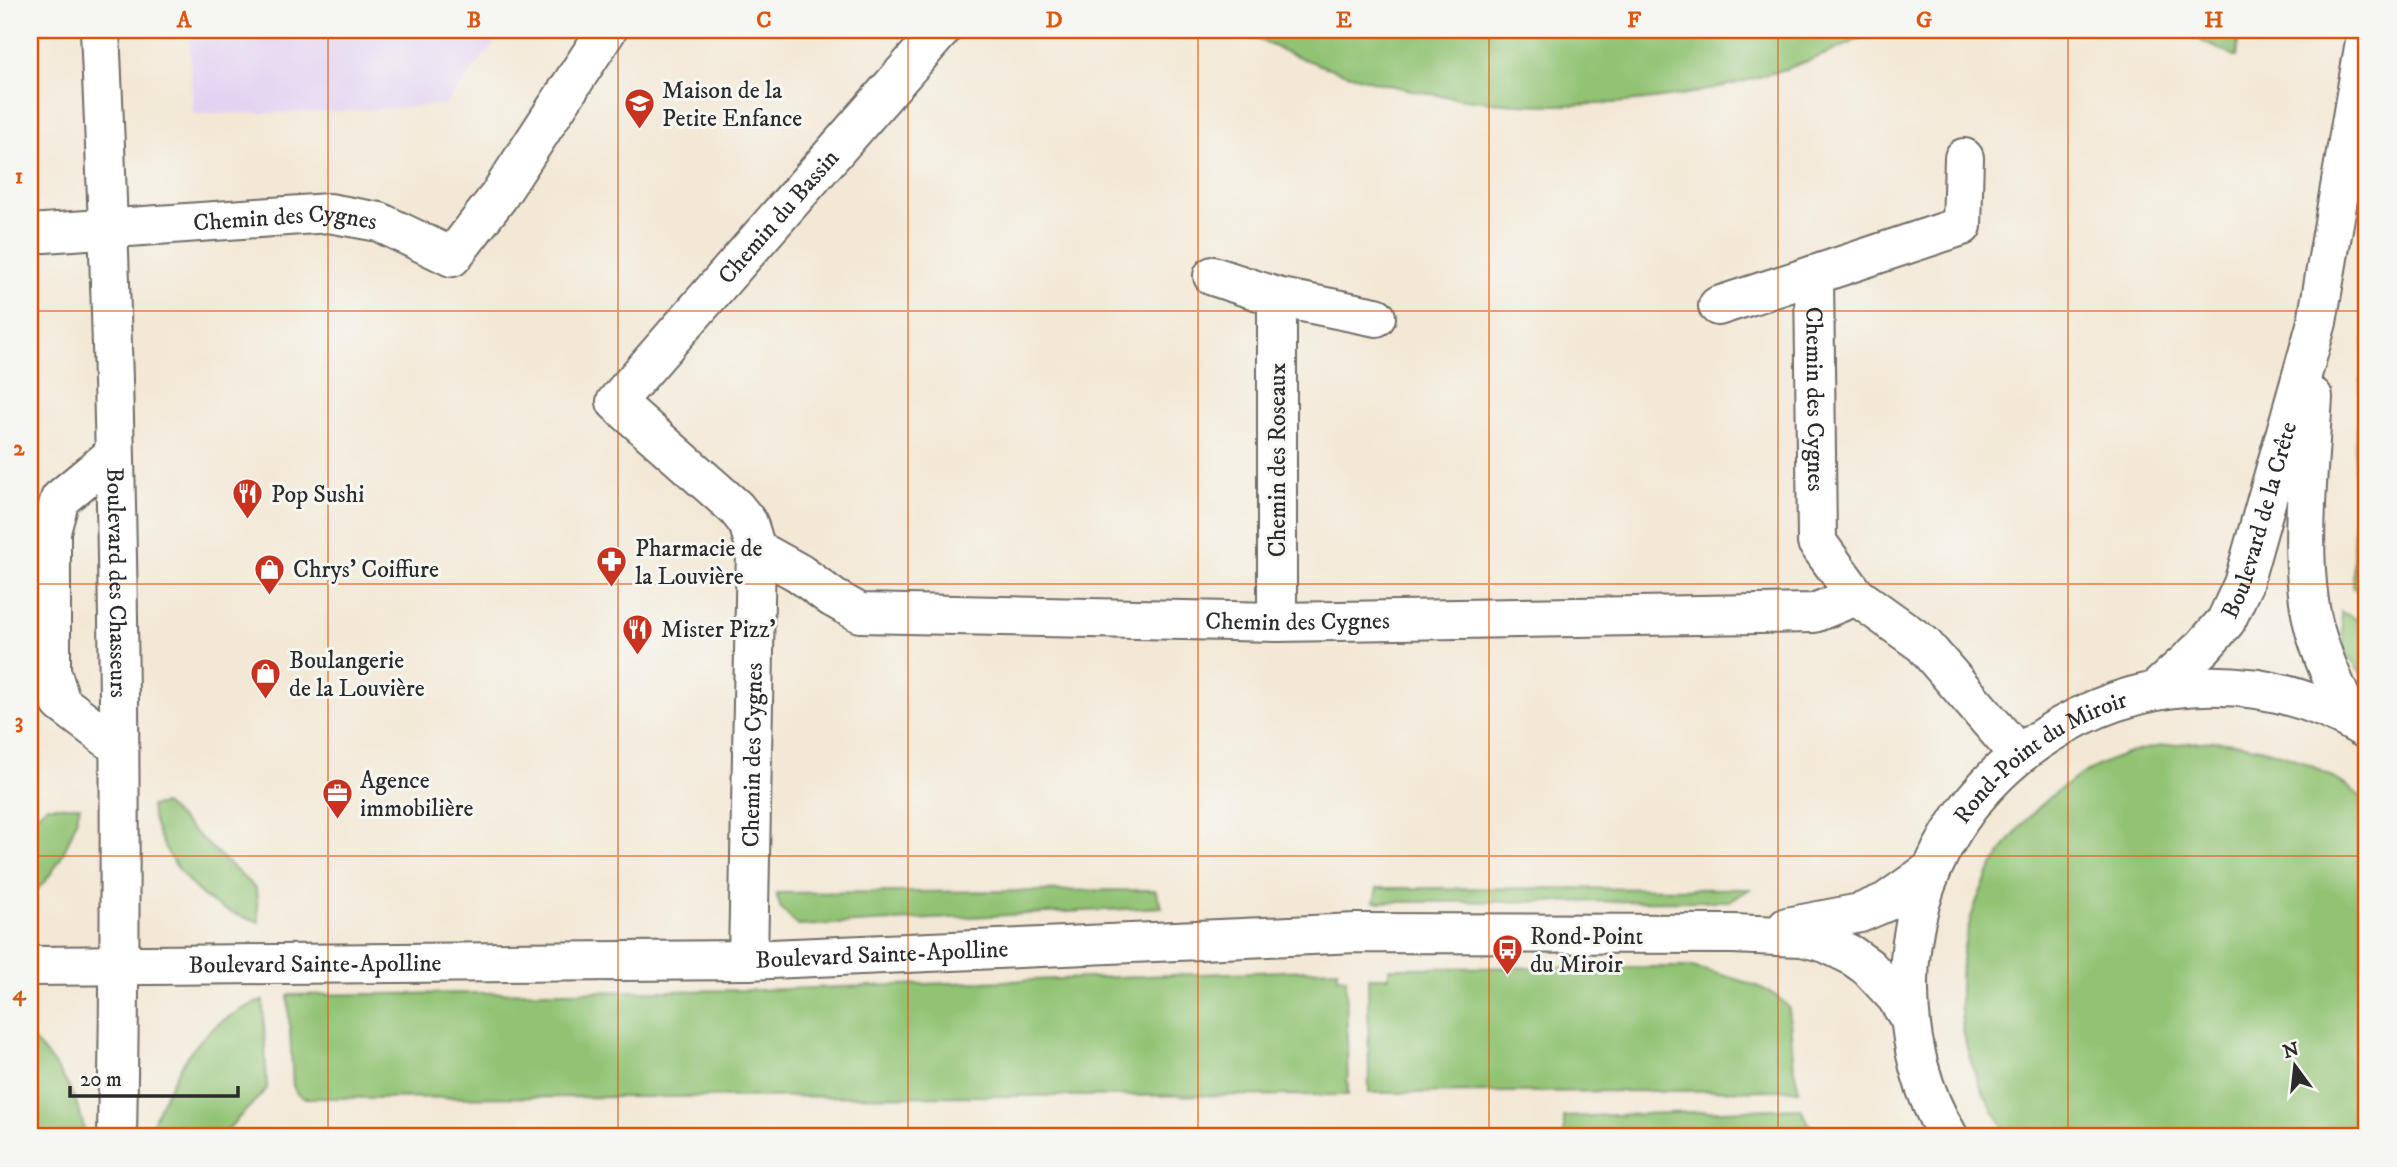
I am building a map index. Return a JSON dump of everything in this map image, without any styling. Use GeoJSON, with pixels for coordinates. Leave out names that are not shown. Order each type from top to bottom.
{"type":"FeatureCollection","features":[{"type":"Feature","properties":{"kind":"street","name":"Boulevard des Chasseurs"},"geometry":{"type":"LineString","coordinates":[[100,30],[109,229],[119,747],[121,965],[117,1137]]}},
{"type":"Feature","properties":{"kind":"street","name":"Chemin des Cygnes"},"geometry":{"type":"LineString","coordinates":[[30,234],[329,213],[379,222],[452,257],[498,197],[607,30]]}},
{"type":"Feature","properties":{"kind":"street","name":"Chemin du Bassin"},"geometry":{"type":"LineString","coordinates":[[616,402],[941,30]]}},
{"type":"Feature","properties":{"kind":"street","name":"Boulevard de la Crête"},"geometry":{"type":"LineString","coordinates":[[2156,690],[2203,647],[2226,621],[2243,584],[2317,322],[2367,30]]}},
{"type":"Feature","properties":{"kind":"street","name":"Chemin des Cygnes"},"geometry":{"type":"LineString","coordinates":[[1718,306],[1962,226],[1964,158]]}},
{"type":"Feature","properties":{"kind":"street","name":"Chemin des Cygnes"},"geometry":{"type":"LineString","coordinates":[[1814,275],[1817,542],[1856,596],[1923,644],[2018,754]]}},
{"type":"Feature","properties":{"kind":"street"},"geometry":{"type":"LineString","coordinates":[[1213,276],[1276,297],[1376,317]]}},
{"type":"Feature","properties":{"kind":"street","name":"Chemin des Roseaux"},"geometry":{"type":"LineString","coordinates":[[1276,297],[1278,622]]}},
{"type":"Feature","properties":{"kind":"street","name":"Boulevard de la Crête"},"geometry":{"type":"LineString","coordinates":[[2317,322],[2306,550],[2309,595],[2314,626],[2328,668],[2360,726]]}},
{"type":"Feature","properties":{"kind":"street","name":"Chemin des Cygnes"},"geometry":{"type":"LineString","coordinates":[[616,402],[736,508],[748,523],[756,548],[748,960]]}},
{"type":"Feature","properties":{"kind":"street"},"geometry":{"type":"LineString","coordinates":[[113,456],[60,499],[51,531],[51,670],[61,703],[119,747]]}},
{"type":"Feature","properties":{"kind":"street","name":"Chemin des Cygnes"},"geometry":{"type":"LineString","coordinates":[[756,548],[860,613],[1278,622],[1814,613],[1856,596]]}},
{"type":"Feature","properties":{"kind":"street","name":"Rond-Point du Miroir"},"geometry":{"type":"LineString","coordinates":[[1949,1137],[1927,1094],[1916,1057],[1909,1018],[1908,968],[1915,918],[1931,870],[1954,827],[1983,788],[2018,754],[2049,732],[2083,714],[2156,690],[2204,686],[2242,687],[2299,699],[2360,726]]}},
{"type":"Feature","properties":{"kind":"street","name":"Boulevard Sainte-Apolline"},"geometry":{"type":"LineString","coordinates":[[1733,933],[1802,926],[1860,913],[1886,902],[1931,870]]}},
{"type":"Feature","properties":{"kind":"street","name":"Boulevard Sainte-Apolline"},"geometry":{"type":"LineString","coordinates":[[30,966],[748,960],[1356,933],[1733,933],[1801,937],[1826,943],[1851,955],[1868,967],[1896,997],[1909,1018]]}},
{"type":"Feature","properties":{"kind":"shaded area"},"geometry":{"type":"Polygon","coordinates":[[[189,30],[505,30],[445,105],[330,112],[193,114],[189,30]]]}},
{"type":"Feature","properties":{"kind":"green space"},"geometry":{"type":"Polygon","coordinates":[[[1239,30],[1877,30],[1802,63],[1723,87],[1641,100],[1558,105],[1475,100],[1393,86],[1314,63],[1239,30]]]}},
{"type":"Feature","properties":{"kind":"green space"},"geometry":{"type":"Polygon","coordinates":[[[2178,30],[2240,30],[2236,57],[2178,30]]]}},
{"type":"Feature","properties":{"kind":"green space"},"geometry":{"type":"Polygon","coordinates":[[[2367,321],[2367,595],[2353,588],[2355,447],[2367,321]]]}},
{"type":"Feature","properties":{"kind":"green space"},"geometry":{"type":"Polygon","coordinates":[[[2341,612],[2367,623],[2367,682],[2344,650],[2341,612]]]}},
{"type":"Feature","properties":{"kind":"green space"},"geometry":{"type":"Polygon","coordinates":[[[2215,741],[2257,747],[2296,759],[2333,777],[2367,802],[2367,1137],[2012,1137],[1980,1086],[1963,1030],[1961,973],[1971,917],[1994,865],[2028,818],[2072,781],[2126,754],[2170,745],[2215,741]]]}},
{"type":"Feature","properties":{"kind":"green space"},"geometry":{"type":"Polygon","coordinates":[[[164,804],[256,889],[259,922],[214,904],[182,874],[165,847],[153,819],[151,806],[164,804]]]}},
{"type":"Feature","properties":{"kind":"green space"},"geometry":{"type":"Polygon","coordinates":[[[47,806],[80,806],[73,831],[56,867],[30,896],[30,820],[47,806]]]}},
{"type":"Feature","properties":{"kind":"green space"},"geometry":{"type":"Polygon","coordinates":[[[1377,888],[1750,889],[1730,901],[1374,902],[1377,888]]]}},
{"type":"Feature","properties":{"kind":"green space"},"geometry":{"type":"Polygon","coordinates":[[[1155,890],[1162,907],[798,926],[781,909],[776,893],[1155,890]]]}},
{"type":"Feature","properties":{"kind":"green space"},"geometry":{"type":"Polygon","coordinates":[[[1692,967],[1746,982],[1773,994],[1783,1002],[1789,1010],[1794,1069],[1799,1090],[1369,1093],[1368,977],[1389,977],[1389,968],[1692,967]]]}},
{"type":"Feature","properties":{"kind":"green space"},"geometry":{"type":"Polygon","coordinates":[[[1338,969],[1338,977],[1346,978],[1348,1095],[304,1098],[297,1094],[293,1086],[288,995],[758,990],[1338,969]]]}},
{"type":"Feature","properties":{"kind":"green space"},"geometry":{"type":"Polygon","coordinates":[[[263,1000],[267,1089],[220,1137],[148,1137],[176,1075],[205,1035],[230,1016],[263,1000]]]}},
{"type":"Feature","properties":{"kind":"green space"},"geometry":{"type":"Polygon","coordinates":[[[30,1037],[66,1082],[79,1109],[85,1137],[30,1137],[30,1037]]]}},
{"type":"Feature","properties":{"kind":"green space"},"geometry":{"type":"Polygon","coordinates":[[[1801,1108],[1816,1137],[1564,1137],[1564,1117],[1801,1108]]]}},
{"type":"Feature","properties":{"kind":"place","name":"Maison de la Petite Enfance"},"geometry":{"type":"Point","coordinates":[639,131]}},
{"type":"Feature","properties":{"kind":"place","name":"Pop Sushi"},"geometry":{"type":"Point","coordinates":[248,521]}},
{"type":"Feature","properties":{"kind":"place","name":"Pharmacie de la Louvière"},"geometry":{"type":"Point","coordinates":[612,589]}},
{"type":"Feature","properties":{"kind":"place","name":"Chrys' Coiffure"},"geometry":{"type":"Point","coordinates":[270,596]}},
{"type":"Feature","properties":{"kind":"place","name":"Mister Pizz'"},"geometry":{"type":"Point","coordinates":[638,656]}},
{"type":"Feature","properties":{"kind":"place","name":"Boulangerie de la Louvière"},"geometry":{"type":"Point","coordinates":[266,701]}},
{"type":"Feature","properties":{"kind":"place","name":"Agence immobilière"},"geometry":{"type":"Point","coordinates":[337,821]}},
{"type":"Feature","properties":{"kind":"place","name":"Rond-Point du Miroir"},"geometry":{"type":"Point","coordinates":[1507,977]}}]}
